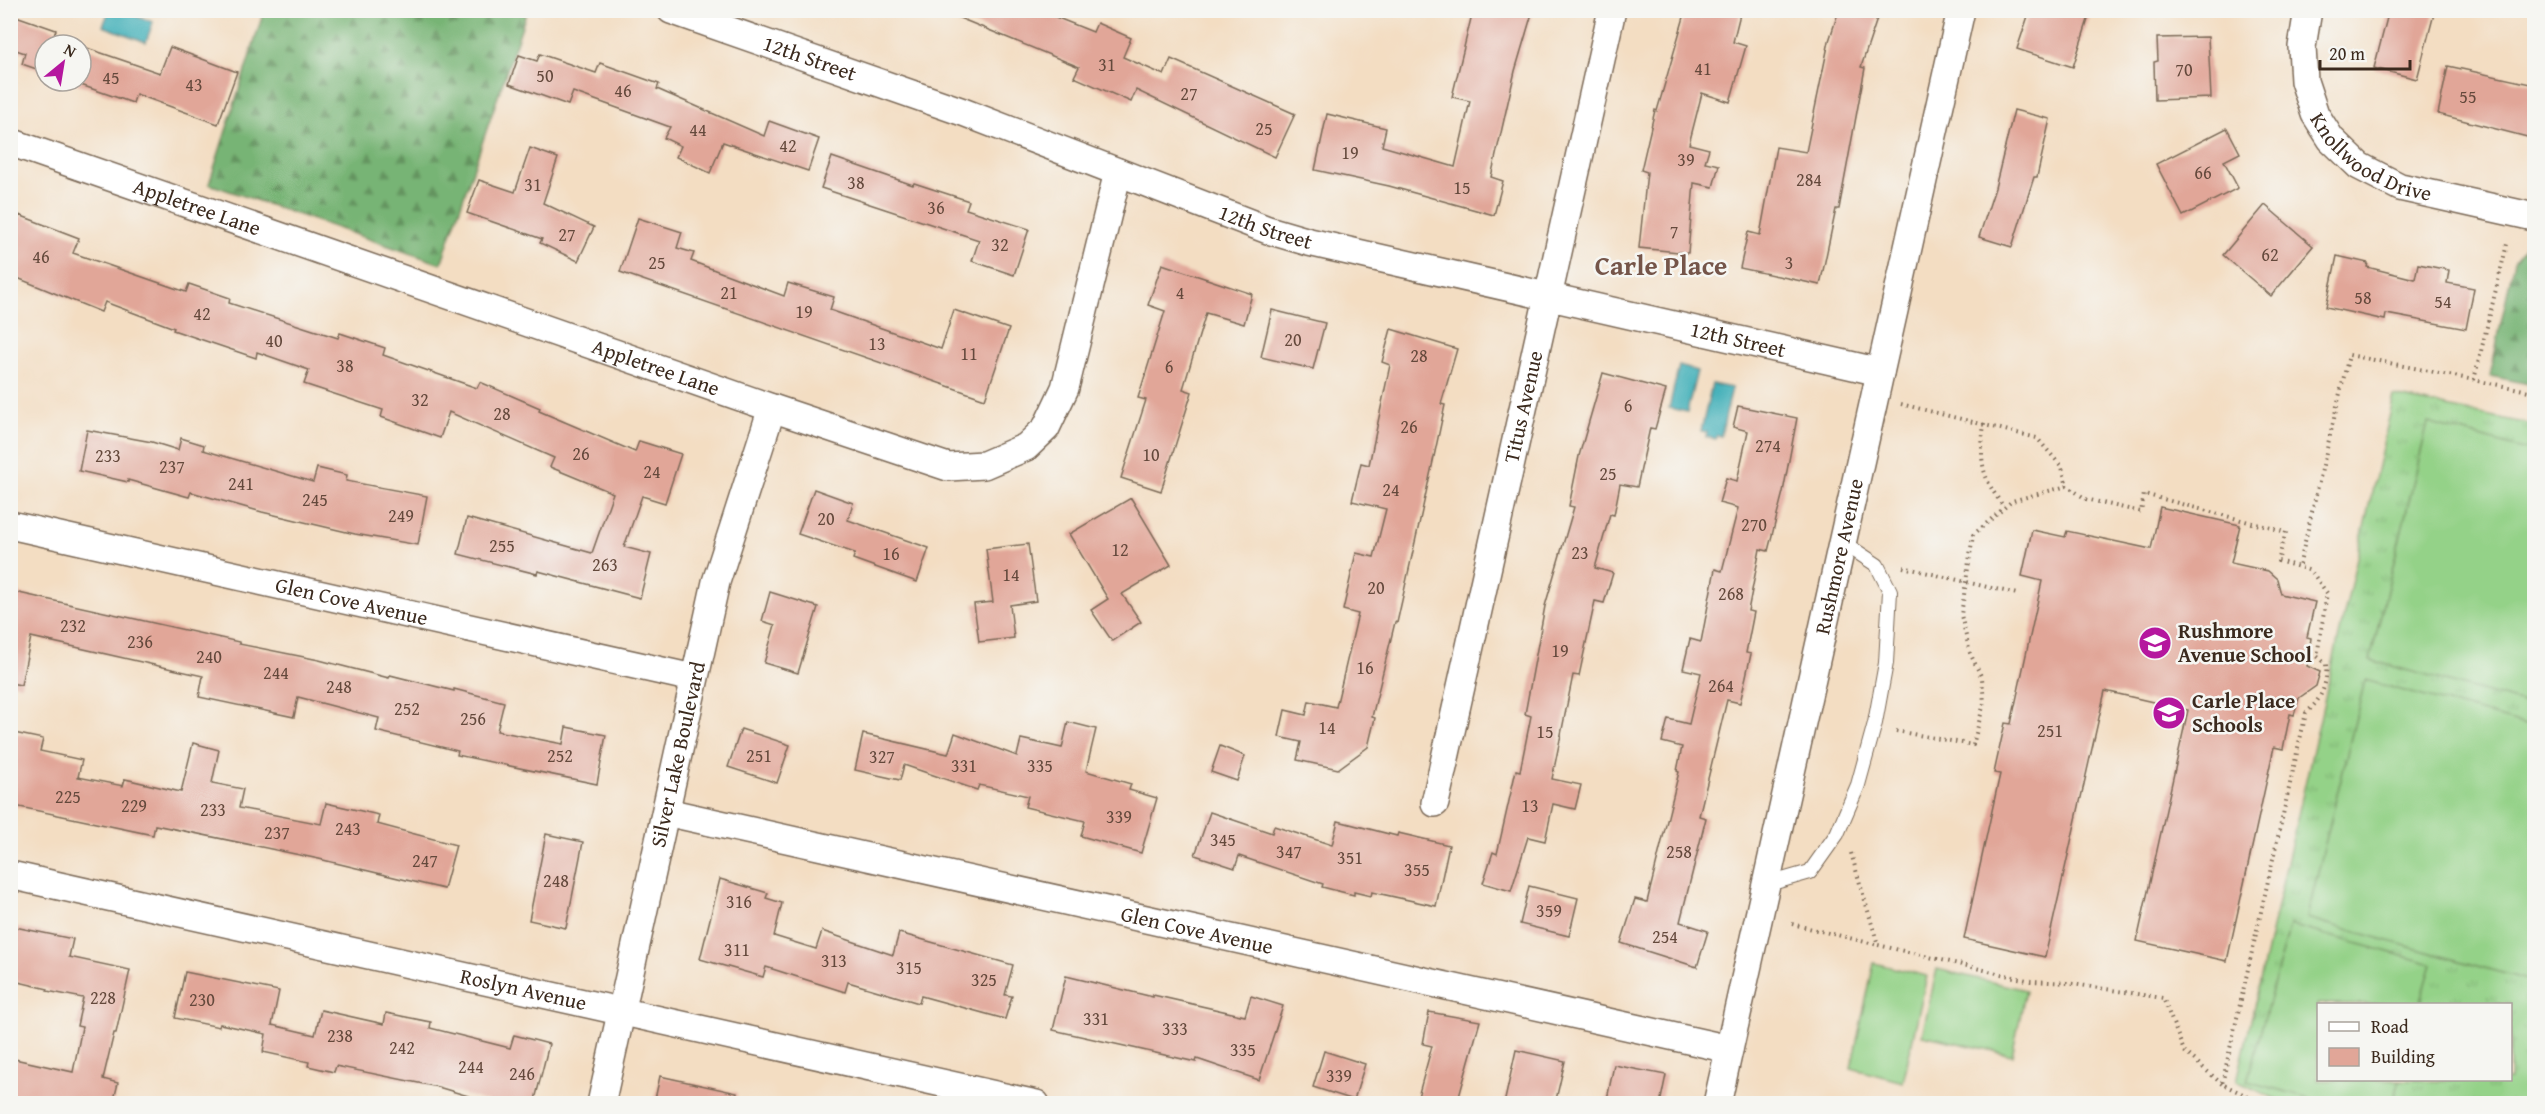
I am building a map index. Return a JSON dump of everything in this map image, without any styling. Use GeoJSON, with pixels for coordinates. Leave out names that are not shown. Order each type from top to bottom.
{"type":"FeatureCollection","features":[{"type":"Feature","properties":{"kind":"street","name":"12th Street"},"geometry":{"type":"LineString","coordinates":[[671,10],[963,112],[1268,230],[1880,372]]}},
{"type":"Feature","properties":{"kind":"street","name":"Titus Avenue"},"geometry":{"type":"LineString","coordinates":[[1436,803],[1612,10]]}},
{"type":"Feature","properties":{"kind":"street","name":"Rushmore Avenue"},"geometry":{"type":"LineString","coordinates":[[1716,1104],[1961,10]]}},
{"type":"Feature","properties":{"kind":"street","name":"Knollwood Drive"},"geometry":{"type":"LineString","coordinates":[[2307,10],[2302,48],[2304,81],[2315,114],[2331,139],[2359,166],[2400,187],[2525,215]]}},
{"type":"Feature","properties":{"kind":"street","name":"Appletree Lane"},"geometry":{"type":"LineString","coordinates":[[10,142],[772,408],[948,467],[984,465],[1026,447],[1046,428],[1065,388],[1118,172]]}},
{"type":"Feature","properties":{"kind":"street","name":"Silver Lake Boulevard"},"geometry":{"type":"LineString","coordinates":[[601,1104],[666,812],[693,678],[716,582],[772,408]]}},
{"type":"Feature","properties":{"kind":"street","name":"Glen Cove Avenue"},"geometry":{"type":"LineString","coordinates":[[10,525],[693,678]]}},
{"type":"Feature","properties":{"kind":"street","name":"Glen Cove Avenue"},"geometry":{"type":"LineString","coordinates":[[666,812],[1729,1049]]}},
{"type":"Feature","properties":{"kind":"street","name":"Roslyn Avenue"},"geometry":{"type":"LineString","coordinates":[[10,875],[1036,1104]]}},
{"type":"Feature","properties":{"kind":"lane"},"geometry":{"type":"LineString","coordinates":[[1765,885],[1810,872],[1837,834],[1858,784],[1875,723],[1886,663],[1890,591],[1876,565],[1842,542]]}},
{"type":"Feature","properties":{"kind":"path"},"geometry":{"type":"LineString","coordinates":[[2474,380],[2525,215]]}},
{"type":"Feature","properties":{"kind":"path"},"geometry":{"type":"LineString","coordinates":[[2300,567],[2349,355],[2535,392]]}},
{"type":"Feature","properties":{"kind":"path"},"geometry":{"type":"LineString","coordinates":[[1898,403],[2037,438],[2062,467],[2067,486],[2086,499],[2141,512],[2144,494],[2286,532],[2278,561],[2311,571],[2327,593],[2317,656],[2326,664],[2326,672],[2318,703],[2306,713],[2222,1084]]}},
{"type":"Feature","properties":{"kind":"path"},"geometry":{"type":"LineString","coordinates":[[1984,423],[1981,458],[1988,486],[2004,507]]}},
{"type":"Feature","properties":{"kind":"path"},"geometry":{"type":"LineString","coordinates":[[1896,731],[1973,745],[1984,703],[1982,678],[1970,653],[1961,615],[1973,535],[2012,501],[2067,486]]}},
{"type":"Feature","properties":{"kind":"path"},"geometry":{"type":"LineString","coordinates":[[1896,566],[2017,594]]}},
{"type":"Feature","properties":{"kind":"path"},"geometry":{"type":"LineString","coordinates":[[1851,852],[1878,945]]}},
{"type":"Feature","properties":{"kind":"path"},"geometry":{"type":"LineString","coordinates":[[1792,924],[2031,981],[2067,983],[2163,998],[2184,1051],[2222,1084],[2264,1104]]}},
{"type":"Feature","properties":{"kind":"green space"},"geometry":{"type":"Polygon","coordinates":[[[264,11],[527,11],[441,264],[209,184],[264,11]]]}},
{"type":"Feature","properties":{"kind":"green space"},"geometry":{"type":"Polygon","coordinates":[[[2534,243],[2534,385],[2490,376],[2514,261],[2527,244],[2534,243]]]}},
{"type":"Feature","properties":{"kind":"green space"},"geometry":{"type":"Polygon","coordinates":[[[2394,396],[2534,425],[2534,1103],[2284,1103],[2237,1081],[2394,396]]]}},
{"type":"Feature","properties":{"kind":"green space"},"geometry":{"type":"Polygon","coordinates":[[[2428,423],[2534,452],[2534,706],[2370,660],[2428,423]]]}},
{"type":"Feature","properties":{"kind":"green space"},"geometry":{"type":"Polygon","coordinates":[[[2365,680],[2534,727],[2534,982],[2307,918],[2365,680]]]}},
{"type":"Feature","properties":{"kind":"green space"},"geometry":{"type":"Polygon","coordinates":[[[2290,925],[2432,964],[2420,1003],[2317,1003],[2317,1081],[2400,1081],[2393,1103],[2327,1103],[2247,1081],[2290,925]]]}},
{"type":"Feature","properties":{"kind":"green space"},"geometry":{"type":"Polygon","coordinates":[[[1874,963],[1927,976],[1903,1082],[1851,1068],[1874,963]]]}},
{"type":"Feature","properties":{"kind":"green space"},"geometry":{"type":"Polygon","coordinates":[[[1937,969],[2026,990],[2012,1055],[1922,1035],[1937,969]]]}},
{"type":"Feature","properties":{"kind":"water"},"geometry":{"type":"Polygon","coordinates":[[[109,11],[121,11],[153,22],[146,42],[103,26],[109,11]]]}},
{"type":"Feature","properties":{"kind":"water"},"geometry":{"type":"Polygon","coordinates":[[[1679,366],[1697,371],[1687,412],[1669,408],[1679,366]]]}},
{"type":"Feature","properties":{"kind":"water"},"geometry":{"type":"Polygon","coordinates":[[[1712,384],[1732,388],[1721,436],[1717,435],[1715,439],[1706,437],[1707,432],[1701,431],[1712,384]]]}},
{"type":"Feature","properties":{"kind":"building"},"geometry":{"type":"Polygon","coordinates":[[[940,10],[1038,10],[1093,32],[1097,23],[1131,38],[1123,57],[1164,75],[1171,59],[1295,114],[1275,157],[1136,90],[1131,102],[1074,77],[1079,67],[940,10]]]}},
{"type":"Feature","properties":{"kind":"building"},"geometry":{"type":"Polygon","coordinates":[[[1473,10],[1533,10],[1515,71],[1491,177],[1503,181],[1494,215],[1389,186],[1315,170],[1327,114],[1386,128],[1382,146],[1455,167],[1470,101],[1452,97],[1473,10]]]}},
{"type":"Feature","properties":{"kind":"building"},"geometry":{"type":"Polygon","coordinates":[[[1686,10],[1741,10],[1733,42],[1746,46],[1730,102],[1702,93],[1689,144],[1709,149],[1705,162],[1719,165],[1713,187],[1694,183],[1688,253],[1639,248],[1647,172],[1641,170],[1655,110],[1657,111],[1686,10]]]}},
{"type":"Feature","properties":{"kind":"building"},"geometry":{"type":"Polygon","coordinates":[[[1839,10],[1880,10],[1861,67],[1865,68],[1839,209],[1836,209],[1820,285],[1740,268],[1748,232],[1760,235],[1776,147],[1806,152],[1829,41],[1839,10]]]}},
{"type":"Feature","properties":{"kind":"building"},"geometry":{"type":"Polygon","coordinates":[[[2030,10],[2091,10],[2073,67],[2017,49],[2030,10]]]}},
{"type":"Feature","properties":{"kind":"building"},"geometry":{"type":"Polygon","coordinates":[[[2389,10],[2435,10],[2417,79],[2374,68],[2389,10]]]}},
{"type":"Feature","properties":{"kind":"building"},"geometry":{"type":"Polygon","coordinates":[[[16,16],[56,30],[55,33],[33,33],[33,68],[22,64],[25,53],[10,48],[10,32],[16,16]]]}},
{"type":"Feature","properties":{"kind":"building"},"geometry":{"type":"Polygon","coordinates":[[[2208,37],[2211,98],[2155,100],[2154,62],[2158,61],[2157,38],[2208,37]]]}},
{"type":"Feature","properties":{"kind":"building"},"geometry":{"type":"Polygon","coordinates":[[[170,47],[237,72],[218,124],[136,94],[133,103],[93,89],[93,50],[160,73],[170,47]]]}},
{"type":"Feature","properties":{"kind":"building"},"geometry":{"type":"Polygon","coordinates":[[[540,54],[596,73],[600,63],[659,84],[657,89],[764,136],[769,121],[819,139],[808,171],[723,142],[710,173],[676,157],[681,146],[664,138],[670,127],[573,92],[568,105],[509,84],[519,55],[537,61],[540,54]]]}},
{"type":"Feature","properties":{"kind":"building"},"geometry":{"type":"Polygon","coordinates":[[[2448,66],[2535,85],[2535,139],[2438,114],[2448,66]]]}},
{"type":"Feature","properties":{"kind":"building"},"geometry":{"type":"Polygon","coordinates":[[[2014,110],[2050,119],[2037,177],[2034,177],[2012,247],[1979,237],[1995,188],[2014,110]]]}},
{"type":"Feature","properties":{"kind":"building"},"geometry":{"type":"Polygon","coordinates":[[[2227,128],[2240,153],[2224,161],[2238,188],[2183,216],[2156,164],[2227,128]]]}},
{"type":"Feature","properties":{"kind":"building"},"geometry":{"type":"Polygon","coordinates":[[[530,148],[558,158],[543,203],[594,227],[578,261],[540,243],[542,239],[467,213],[479,180],[515,192],[530,148]]]}},
{"type":"Feature","properties":{"kind":"building"},"geometry":{"type":"Polygon","coordinates":[[[832,157],[913,185],[914,183],[969,201],[966,209],[1029,229],[1014,275],[972,261],[979,240],[821,188],[832,157]]]}},
{"type":"Feature","properties":{"kind":"building"},"geometry":{"type":"Polygon","coordinates":[[[2265,205],[2313,246],[2271,296],[2223,255],[2265,205]]]}},
{"type":"Feature","properties":{"kind":"building"},"geometry":{"type":"Polygon","coordinates":[[[19,215],[79,238],[73,253],[186,292],[189,284],[230,298],[229,303],[338,338],[340,333],[385,348],[383,355],[477,388],[480,382],[540,408],[539,411],[635,452],[639,441],[681,454],[665,503],[642,496],[624,547],[651,554],[640,598],[538,571],[537,574],[458,554],[467,518],[592,553],[613,493],[550,467],[554,458],[449,412],[440,438],[381,417],[383,410],[304,384],[309,370],[257,352],[256,358],[173,330],[174,328],[105,302],[101,312],[10,275],[10,238],[19,215]]]}},
{"type":"Feature","properties":{"kind":"building"},"geometry":{"type":"Polygon","coordinates":[[[638,218],[682,232],[677,248],[694,253],[691,261],[784,296],[788,283],[834,297],[830,310],[941,349],[954,310],[1009,329],[985,399],[620,272],[638,218]]]}},
{"type":"Feature","properties":{"kind":"building"},"geometry":{"type":"Polygon","coordinates":[[[2337,256],[2368,263],[2367,267],[2415,279],[2418,264],[2449,270],[2447,283],[2474,288],[2466,329],[2386,314],[2385,320],[2326,307],[2337,256]]]}},
{"type":"Feature","properties":{"kind":"building"},"geometry":{"type":"Polygon","coordinates":[[[1162,264],[1252,294],[1244,324],[1206,313],[1183,389],[1192,392],[1161,491],[1121,478],[1146,400],[1138,398],[1165,311],[1148,305],[1162,264]]]}},
{"type":"Feature","properties":{"kind":"building"},"geometry":{"type":"Polygon","coordinates":[[[1272,310],[1325,323],[1313,369],[1261,357],[1272,310]]]}},
{"type":"Feature","properties":{"kind":"building"},"geometry":{"type":"Polygon","coordinates":[[[1391,329],[1457,349],[1441,404],[1445,405],[1397,623],[1395,622],[1372,717],[1375,718],[1368,747],[1338,769],[1297,760],[1301,742],[1279,737],[1285,710],[1306,715],[1309,701],[1336,707],[1358,614],[1343,610],[1356,553],[1374,557],[1386,509],[1352,501],[1361,463],[1369,465],[1390,365],[1382,362],[1391,329]]]}},
{"type":"Feature","properties":{"kind":"building"},"geometry":{"type":"Polygon","coordinates":[[[1603,373],[1666,390],[1655,429],[1650,428],[1637,487],[1620,484],[1614,515],[1610,514],[1595,568],[1613,573],[1604,603],[1595,601],[1579,676],[1573,675],[1552,779],[1581,785],[1575,809],[1553,804],[1545,841],[1528,837],[1511,891],[1483,883],[1493,852],[1497,854],[1516,770],[1520,771],[1531,716],[1525,714],[1545,606],[1574,507],[1569,506],[1579,456],[1603,373]]]}},
{"type":"Feature","properties":{"kind":"building"},"geometry":{"type":"Polygon","coordinates":[[[1738,406],[1797,418],[1783,492],[1768,551],[1760,549],[1748,611],[1754,612],[1746,653],[1751,654],[1740,703],[1727,700],[1699,816],[1706,818],[1680,922],[1708,931],[1697,967],[1621,943],[1635,899],[1647,902],[1679,772],[1677,771],[1682,747],[1662,742],[1668,719],[1689,724],[1701,673],[1683,669],[1690,639],[1701,642],[1715,569],[1722,571],[1738,508],[1719,503],[1726,478],[1737,481],[1748,431],[1733,427],[1738,406]]]}},
{"type":"Feature","properties":{"kind":"building"},"geometry":{"type":"Polygon","coordinates":[[[87,430],[152,442],[178,450],[181,438],[204,445],[203,450],[313,482],[317,468],[347,475],[346,481],[427,496],[418,545],[355,534],[191,492],[189,497],[128,480],[128,482],[79,471],[87,430]]]}},
{"type":"Feature","properties":{"kind":"building"},"geometry":{"type":"Polygon","coordinates":[[[814,489],[853,503],[848,520],[929,548],[917,582],[853,559],[855,553],[798,534],[814,489]]]}},
{"type":"Feature","properties":{"kind":"building"},"geometry":{"type":"Polygon","coordinates":[[[1131,498],[1171,565],[1122,594],[1141,622],[1112,641],[1091,610],[1108,599],[1069,534],[1131,498]]]}},
{"type":"Feature","properties":{"kind":"building"},"geometry":{"type":"Polygon","coordinates":[[[2160,507],[2240,525],[2231,563],[2268,571],[2277,579],[2281,594],[2315,602],[2307,637],[2311,638],[2307,666],[2320,672],[2316,686],[2299,698],[2294,715],[2290,714],[2283,749],[2274,747],[2227,961],[2137,941],[2188,710],[2105,691],[2045,957],[1964,939],[2000,774],[1994,773],[2005,723],[2011,724],[2042,581],[2022,576],[2032,530],[2065,537],[2067,531],[2151,549],[2160,507]]]}},
{"type":"Feature","properties":{"kind":"building"},"geometry":{"type":"Polygon","coordinates":[[[1028,544],[1036,601],[1010,605],[1014,638],[979,642],[974,604],[993,602],[986,549],[1028,544]]]}},
{"type":"Feature","properties":{"kind":"building"},"geometry":{"type":"Polygon","coordinates":[[[10,591],[504,702],[497,731],[563,744],[566,727],[606,735],[597,784],[457,755],[458,751],[376,731],[379,718],[298,697],[294,717],[199,697],[203,676],[31,637],[21,685],[10,683],[10,591]]]}},
{"type":"Feature","properties":{"kind":"building"},"geometry":{"type":"Polygon","coordinates":[[[770,592],[818,607],[798,673],[764,663],[775,625],[762,621],[770,592]]]}},
{"type":"Feature","properties":{"kind":"building"},"geometry":{"type":"Polygon","coordinates":[[[1068,722],[1096,729],[1086,771],[1131,784],[1129,790],[1157,798],[1141,853],[1081,836],[1085,821],[1025,807],[1028,796],[979,785],[977,790],[904,765],[900,780],[855,770],[863,734],[948,754],[955,733],[1017,756],[1021,739],[1062,748],[1068,722]]]}},
{"type":"Feature","properties":{"kind":"building"},"geometry":{"type":"Polygon","coordinates":[[[741,729],[790,745],[777,783],[728,767],[741,729]]]}},
{"type":"Feature","properties":{"kind":"building"},"geometry":{"type":"Polygon","coordinates":[[[14,733],[43,739],[40,751],[82,760],[78,777],[123,786],[125,779],[181,792],[193,743],[219,750],[212,783],[243,789],[239,808],[321,824],[326,803],[379,815],[377,824],[456,845],[444,889],[319,859],[155,825],[153,835],[10,805],[10,751],[14,733]]]}},
{"type":"Feature","properties":{"kind":"building"},"geometry":{"type":"Polygon","coordinates":[[[1220,746],[1245,756],[1237,781],[1211,772],[1220,746]]]}},
{"type":"Feature","properties":{"kind":"building"},"geometry":{"type":"Polygon","coordinates":[[[1210,812],[1272,833],[1274,826],[1332,845],[1338,821],[1397,836],[1398,833],[1449,845],[1436,906],[1372,892],[1371,896],[1354,892],[1354,895],[1322,887],[1323,884],[1239,856],[1235,868],[1195,855],[1210,812]]]}},
{"type":"Feature","properties":{"kind":"building"},"geometry":{"type":"Polygon","coordinates":[[[546,834],[583,842],[566,928],[529,920],[546,834]]]}},
{"type":"Feature","properties":{"kind":"building"},"geometry":{"type":"Polygon","coordinates":[[[720,879],[768,893],[766,898],[782,903],[774,936],[816,949],[822,931],[893,955],[899,933],[1013,965],[1005,995],[1012,996],[1005,1019],[921,996],[919,1003],[848,982],[845,992],[766,967],[763,977],[700,959],[720,879]]]}},
{"type":"Feature","properties":{"kind":"building"},"geometry":{"type":"Polygon","coordinates":[[[1529,886],[1578,898],[1569,936],[1520,924],[1529,886]]]}},
{"type":"Feature","properties":{"kind":"building"},"geometry":{"type":"Polygon","coordinates":[[[10,926],[73,939],[69,957],[130,970],[103,1079],[118,1083],[113,1104],[10,1104],[10,1058],[73,1072],[82,1027],[77,1026],[83,998],[47,991],[48,989],[10,980],[10,926]]]}},
{"type":"Feature","properties":{"kind":"building"},"geometry":{"type":"Polygon","coordinates":[[[185,972],[279,991],[272,1025],[315,1035],[321,1010],[384,1024],[386,1013],[431,1022],[430,1028],[510,1048],[514,1035],[549,1044],[534,1104],[495,1104],[438,1087],[336,1066],[334,1072],[308,1066],[309,1062],[263,1052],[266,1034],[220,1024],[219,1027],[175,1018],[185,972]]]}},
{"type":"Feature","properties":{"kind":"building"},"geometry":{"type":"Polygon","coordinates":[[[1066,976],[1245,1016],[1251,996],[1283,1006],[1259,1080],[1197,1059],[1196,1062],[1053,1030],[1066,976]]]}},
{"type":"Feature","properties":{"kind":"building"},"geometry":{"type":"Polygon","coordinates":[[[1429,1012],[1480,1021],[1457,1104],[1416,1104],[1432,1046],[1423,1044],[1429,1012]]]}},
{"type":"Feature","properties":{"kind":"building"},"geometry":{"type":"Polygon","coordinates":[[[1516,1050],[1565,1061],[1555,1104],[1504,1104],[1516,1050]]]}},
{"type":"Feature","properties":{"kind":"building"},"geometry":{"type":"Polygon","coordinates":[[[1324,1051],[1365,1064],[1354,1100],[1313,1087],[1324,1051]]]}},
{"type":"Feature","properties":{"kind":"building"},"geometry":{"type":"Polygon","coordinates":[[[1614,1065],[1666,1075],[1660,1104],[1606,1104],[1614,1065]]]}},
{"type":"Feature","properties":{"kind":"building"},"geometry":{"type":"Polygon","coordinates":[[[660,1076],[737,1093],[736,1104],[654,1104],[660,1076]]]}},
{"type":"Feature","properties":{"kind":"place","name":"Rushmore Avenue School"},"geometry":{"type":"Point","coordinates":[2155,643]}},
{"type":"Feature","properties":{"kind":"place","name":"Carle Place Schools"},"geometry":{"type":"Point","coordinates":[2169,713]}},
{"type":"Feature","properties":{"kind":"district","name":"Carle Place"},"geometry":{"type":"Point","coordinates":[1661,266]}}]}
